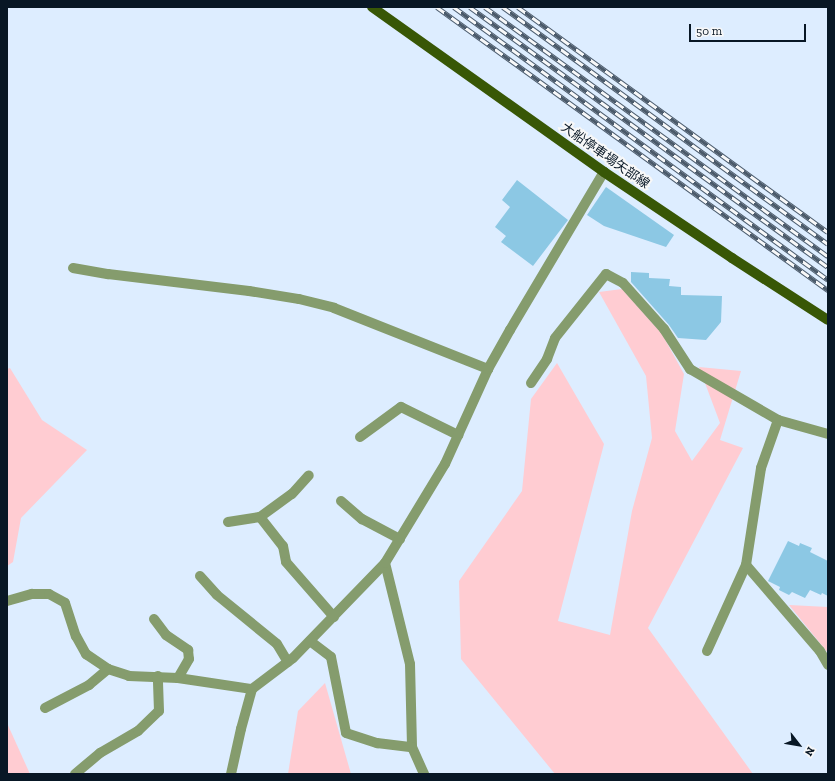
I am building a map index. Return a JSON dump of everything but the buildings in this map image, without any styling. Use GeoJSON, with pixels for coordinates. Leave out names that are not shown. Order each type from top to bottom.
{"type":"FeatureCollection","features":[{"type":"Feature","properties":{"kind":"main road","name":"大船停車場矢部線"},"geometry":{"type":"LineString","coordinates":[[372,7],[604,172],[828,320]]}},
{"type":"Feature","properties":{"kind":"street"},"geometry":{"type":"LineString","coordinates":[[231,774],[252,689],[288,662],[334,617],[385,563],[445,464],[488,369],[604,172]]}},
{"type":"Feature","properties":{"kind":"street"},"geometry":{"type":"LineString","coordinates":[[73,268],[299,299],[334,308],[488,369]]}},
{"type":"Feature","properties":{"kind":"street"},"geometry":{"type":"LineString","coordinates":[[531,384],[547,359],[555,338],[606,274],[623,283],[664,329],[690,369],[778,420],[828,434]]}},
{"type":"Feature","properties":{"kind":"street"},"geometry":{"type":"LineString","coordinates":[[360,437],[401,407],[458,435]]}},
{"type":"Feature","properties":{"kind":"street"},"geometry":{"type":"LineString","coordinates":[[707,651],[746,565],[761,468],[778,420]]}},
{"type":"Feature","properties":{"kind":"street"},"geometry":{"type":"LineString","coordinates":[[228,522],[260,517],[292,494],[309,475]]}},
{"type":"Feature","properties":{"kind":"street"},"geometry":{"type":"LineString","coordinates":[[341,501],[362,519],[400,539]]}},
{"type":"Feature","properties":{"kind":"street"},"geometry":{"type":"LineString","coordinates":[[260,517],[283,546],[286,562],[334,617]]}},
{"type":"Feature","properties":{"kind":"street"},"geometry":{"type":"LineString","coordinates":[[385,563],[410,664],[412,747],[424,774]]}},
{"type":"Feature","properties":{"kind":"street"},"geometry":{"type":"LineString","coordinates":[[746,565],[820,651],[828,664]]}},
{"type":"Feature","properties":{"kind":"street"},"geometry":{"type":"LineString","coordinates":[[200,576],[217,595],[277,644],[288,662]]}},
{"type":"Feature","properties":{"kind":"street"},"geometry":{"type":"LineString","coordinates":[[7,601],[32,594],[49,594],[65,603],[76,636],[86,654],[108,669],[129,676],[178,678],[252,689]]}},
{"type":"Feature","properties":{"kind":"street"},"geometry":{"type":"LineString","coordinates":[[154,619],[166,635],[188,650],[189,659],[178,678]]}},
{"type":"Feature","properties":{"kind":"street"},"geometry":{"type":"LineString","coordinates":[[310,641],[331,657],[346,733],[377,743],[412,747]]}},
{"type":"Feature","properties":{"kind":"street"},"geometry":{"type":"LineString","coordinates":[[45,708],[89,685],[108,669]]}},
{"type":"Feature","properties":{"kind":"street"},"geometry":{"type":"LineString","coordinates":[[75,774],[100,753],[138,732],[158,710],[158,676]]}},
{"type":"Feature","properties":{"kind":"shaded area"},"geometry":{"type":"Polygon","coordinates":[[[622,289],[662,334],[684,374],[675,431],[692,461],[720,423],[699,367],[741,371],[720,440],[743,448],[648,628],[753,774],[555,774],[461,659],[459,581],[522,491],[531,399],[557,363],[604,444],[558,621],[610,635],[632,511],[652,438],[646,376],[599,292],[622,289]]]}},
{"type":"Feature","properties":{"kind":"shaded area"},"geometry":{"type":"Polygon","coordinates":[[[10,368],[42,420],[87,450],[21,518],[13,562],[7,566],[7,369],[10,368]]]}},
{"type":"Feature","properties":{"kind":"shaded area"},"geometry":{"type":"Polygon","coordinates":[[[789,605],[828,607],[828,653],[789,605]]]}},
{"type":"Feature","properties":{"kind":"shaded area"},"geometry":{"type":"Polygon","coordinates":[[[325,683],[351,774],[288,774],[298,711],[325,683]]]}},
{"type":"Feature","properties":{"kind":"shaded area"},"geometry":{"type":"Polygon","coordinates":[[[7,723],[30,774],[7,774],[7,723]]]}},
{"type":"Feature","properties":{"kind":"railway"},"geometry":{"type":"LineString","coordinates":[[437,7],[828,290]]}},
{"type":"Feature","properties":{"kind":"railway"},"geometry":{"type":"LineString","coordinates":[[454,7],[828,280]]}},
{"type":"Feature","properties":{"kind":"railway"},"geometry":{"type":"LineString","coordinates":[[470,7],[828,267]]}},
{"type":"Feature","properties":{"kind":"railway"},"geometry":{"type":"LineString","coordinates":[[485,7],[828,256]]}},
{"type":"Feature","properties":{"kind":"railway"},"geometry":{"type":"LineString","coordinates":[[503,7],[828,244]]}},
{"type":"Feature","properties":{"kind":"railway"},"geometry":{"type":"LineString","coordinates":[[518,7],[828,232]]}}]}
